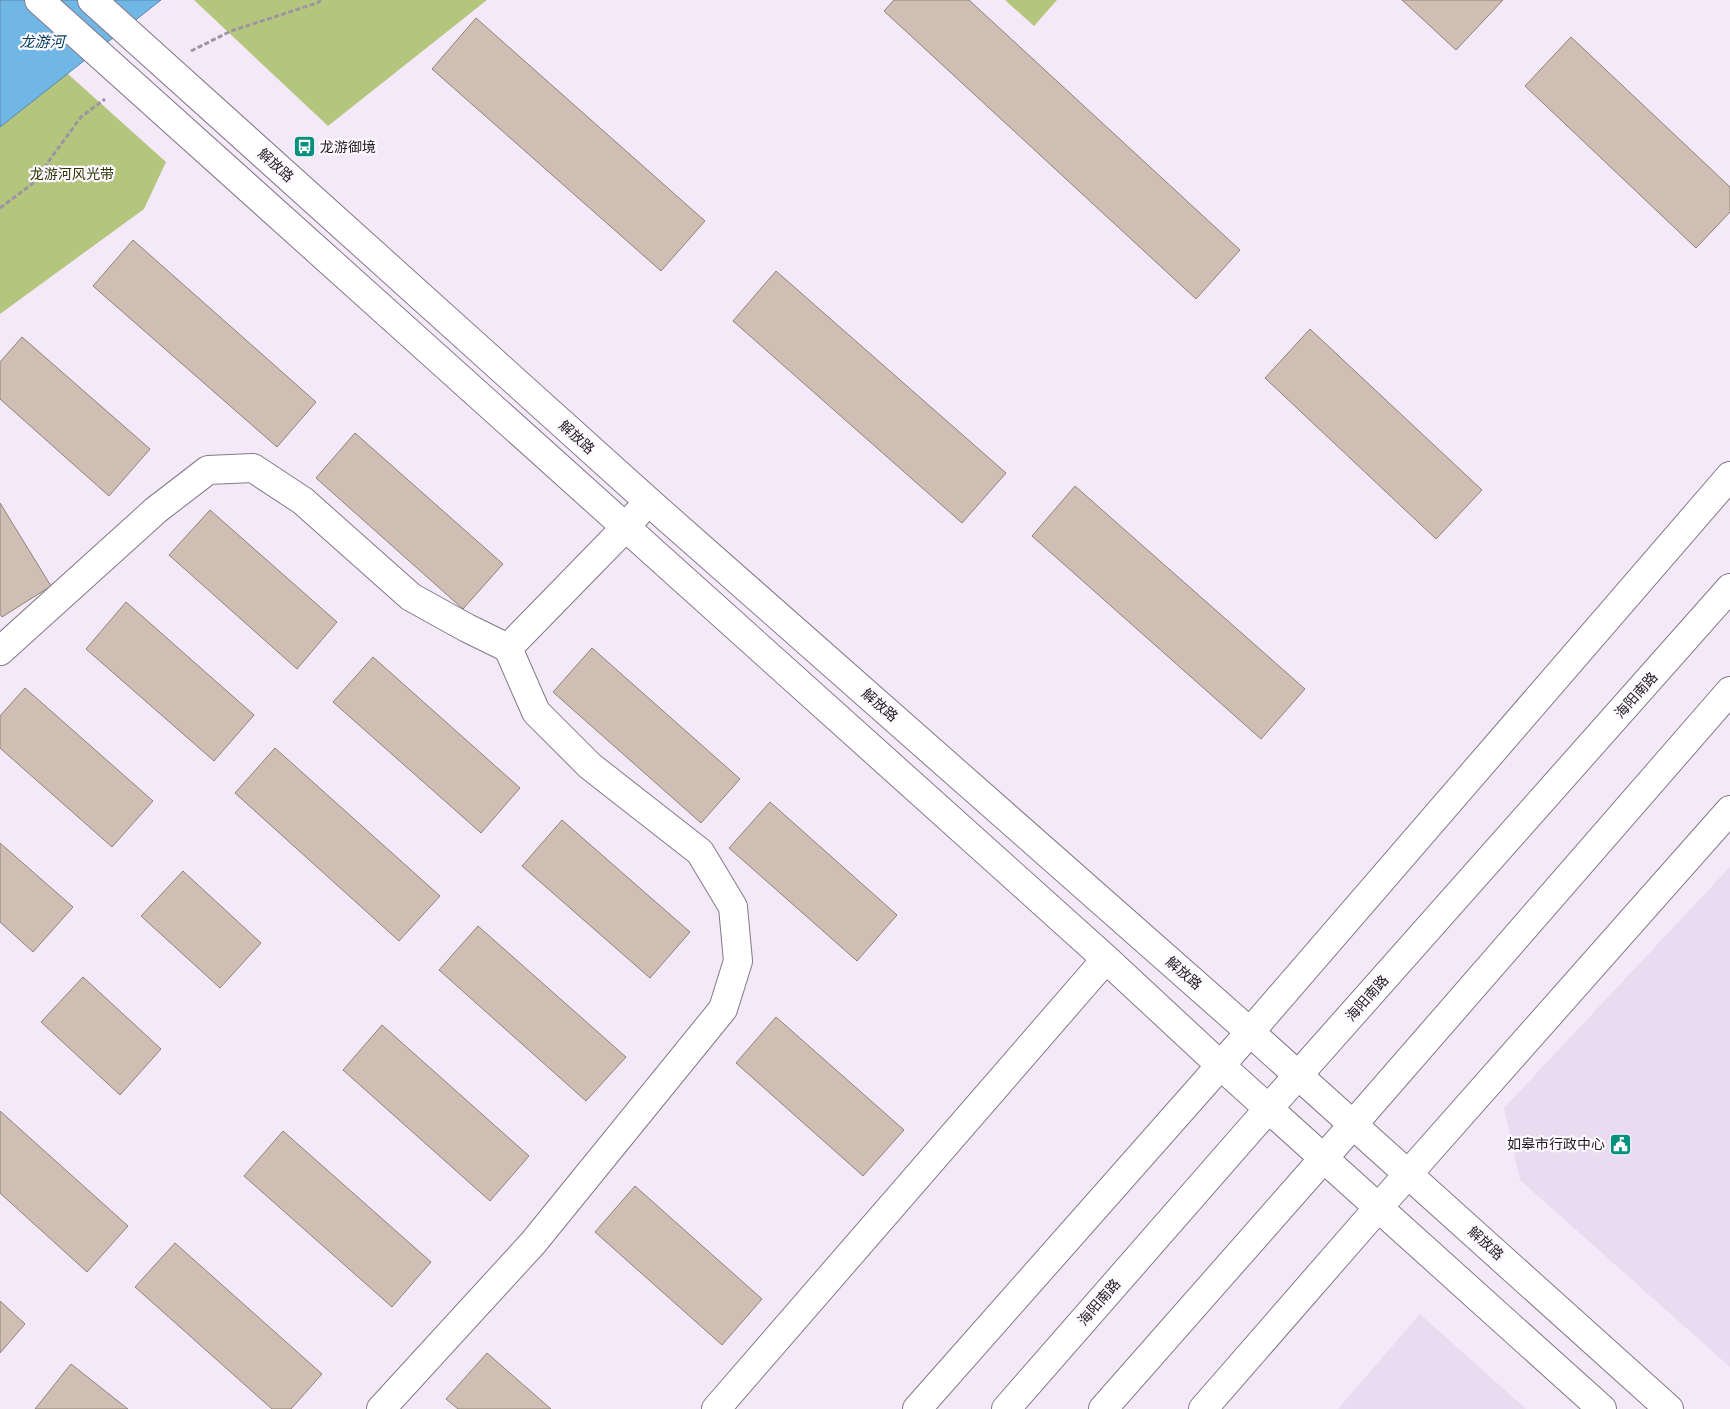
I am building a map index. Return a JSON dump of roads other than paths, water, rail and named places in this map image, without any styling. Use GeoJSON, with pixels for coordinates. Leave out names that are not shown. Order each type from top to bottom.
{"type":"FeatureCollection","features":[{"type":"Feature","properties":{"kind":"street"},"geometry":{"type":"LineString","coordinates":[[39,0],[1106,959],[1220,1065],[1602,1409]]}},
{"type":"Feature","properties":{"kind":"street","name":"解放路"},"geometry":{"type":"LineString","coordinates":[[92,0],[648,501],[1409,1173],[1669,1409]]}},
{"type":"Feature","properties":{"kind":"street"},"geometry":{"type":"LineString","coordinates":[[0,651],[156,510],[208,470],[253,468],[303,501],[411,597],[508,648],[536,712],[590,766],[700,852],[733,907],[738,961],[723,1008],[533,1243],[382,1409]]}},
{"type":"Feature","properties":{"kind":"street"},"geometry":{"type":"LineString","coordinates":[[917,1409],[1136,1163],[1730,476]]}},
{"type":"Feature","properties":{"kind":"street"},"geometry":{"type":"LineString","coordinates":[[508,648],[625,528],[648,501]]}},
{"type":"Feature","properties":{"kind":"street","name":"海阳南路"},"geometry":{"type":"LineString","coordinates":[[1006,1409],[1269,1108],[1730,588]]}},
{"type":"Feature","properties":{"kind":"street"},"geometry":{"type":"LineString","coordinates":[[1103,1409],[1730,691]]}},
{"type":"Feature","properties":{"kind":"street"},"geometry":{"type":"LineString","coordinates":[[1203,1409],[1730,810]]}},
{"type":"Feature","properties":{"kind":"street"},"geometry":{"type":"LineString","coordinates":[[716,1409],[1106,959]]}},
{"type":"Feature","properties":{"kind":"water","name":"龙游河"},"geometry":{"type":"Polygon","coordinates":[[[0,0],[161,0],[0,127],[0,0]]]}},
{"type":"Feature","properties":{"kind":"place","name":"龙游御境"},"geometry":{"type":"Point","coordinates":[304,147]}},
{"type":"Feature","properties":{"kind":"place","name":"如皋市行政中心"},"geometry":{"type":"Point","coordinates":[1621,1144]}},
{"type":"Feature","properties":{"kind":"park label","name":"龙游河风光带"},"geometry":{"type":"Point","coordinates":[72,174]}}]}
